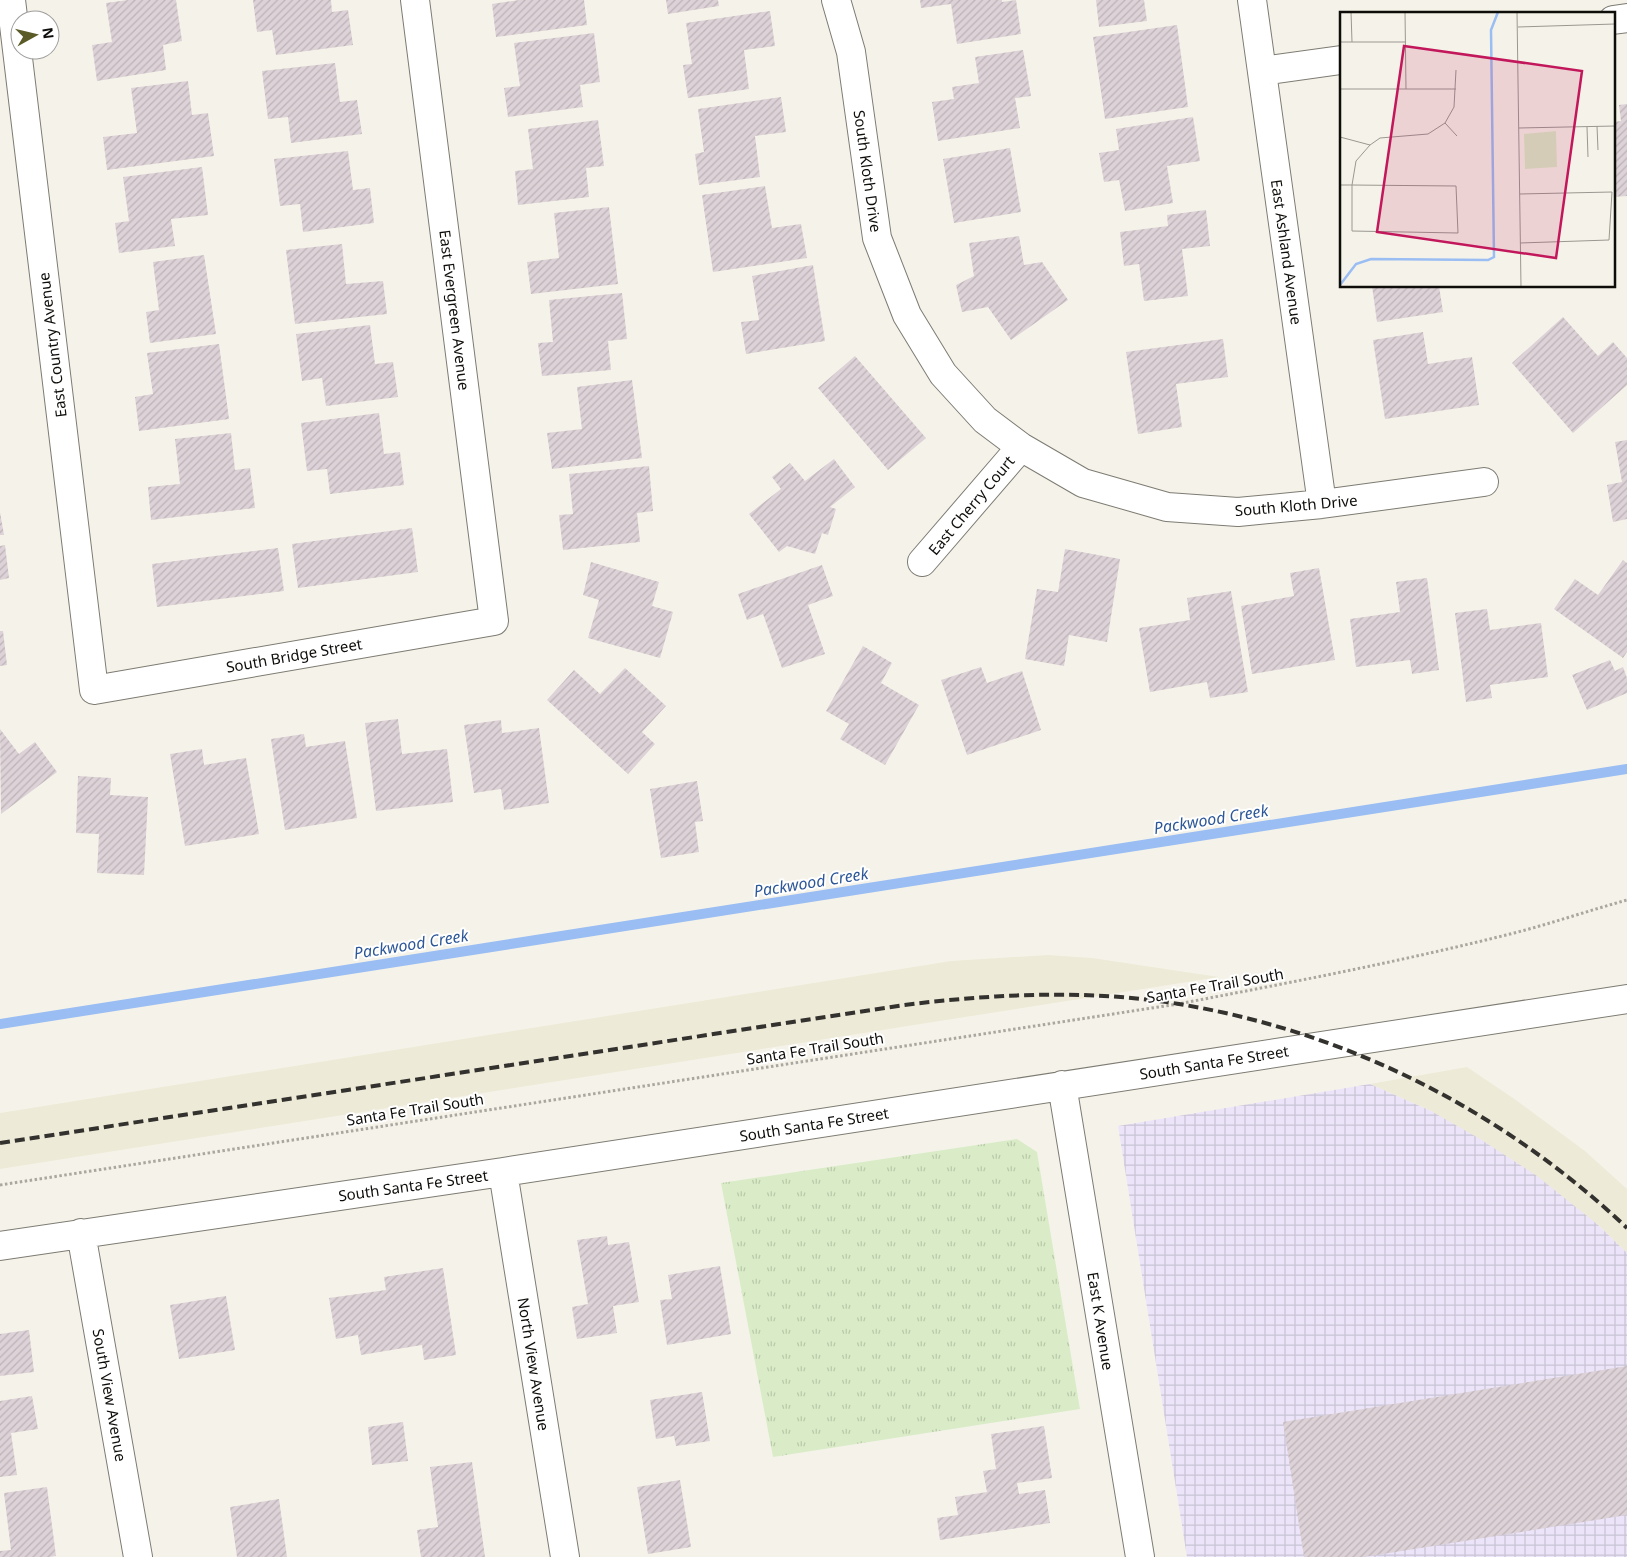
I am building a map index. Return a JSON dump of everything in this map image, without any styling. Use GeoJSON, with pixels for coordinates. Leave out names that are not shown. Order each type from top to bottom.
{"type":"FeatureCollection","features":[{"type":"Feature","properties":{"kind":"street","name":"East Country Avenue"},"geometry":{"type":"LineString","coordinates":[[11,0],[94,690]]}},
{"type":"Feature","properties":{"kind":"street","name":"East Evergreen Avenue"},"geometry":{"type":"LineString","coordinates":[[415,0],[494,621]]}},
{"type":"Feature","properties":{"kind":"street","name":"South Kloth Drive"},"geometry":{"type":"LineString","coordinates":[[836,0],[851,52],[877,238],[907,315],[943,374],[985,420],[1020,447],[1083,483],[1166,507],[1238,512],[1322,504],[1484,482]]}},
{"type":"Feature","properties":{"kind":"street","name":"East Ashland Avenue"},"geometry":{"type":"LineString","coordinates":[[1252,0],[1322,504]]}},
{"type":"Feature","properties":{"kind":"street"},"geometry":{"type":"LineString","coordinates":[[1614,20],[1627,18]]}},
{"type":"Feature","properties":{"kind":"street"},"geometry":{"type":"LineString","coordinates":[[1262,71],[1340,60]]}},
{"type":"Feature","properties":{"kind":"street","name":"East Cherry Court"},"geometry":{"type":"LineString","coordinates":[[922,562],[1020,447]]}},
{"type":"Feature","properties":{"kind":"street","name":"South Bridge Street"},"geometry":{"type":"LineString","coordinates":[[94,690],[494,621]]}},
{"type":"Feature","properties":{"kind":"street","name":"South Santa Fe Street"},"geometry":{"type":"LineString","coordinates":[[0,1246],[503,1172],[1627,999]]}},
{"type":"Feature","properties":{"kind":"street","name":"East K Avenue"},"geometry":{"type":"LineString","coordinates":[[1062,1085],[1140,1557]]}},
{"type":"Feature","properties":{"kind":"street","name":"North View Avenue"},"geometry":{"type":"LineString","coordinates":[[503,1172],[564,1557]]}},
{"type":"Feature","properties":{"kind":"street","name":"South View Avenue"},"geometry":{"type":"LineString","coordinates":[[82,1233],[138,1557]]}},
{"type":"Feature","properties":{"kind":"path","name":"Santa Fe Trail South"},"geometry":{"type":"LineString","coordinates":[[0,1185],[1178,1004],[1343,973],[1429,954],[1509,934],[1627,900]]}},
{"type":"Feature","properties":{"kind":"shaded area"},"geometry":{"type":"Polygon","coordinates":[[[1048,955],[1092,958],[1219,977],[0,1169],[0,1113],[951,961],[1048,955]]]}},
{"type":"Feature","properties":{"kind":"shaded area"},"geometry":{"type":"Polygon","coordinates":[[[1467,1067],[1516,1100],[1585,1151],[1627,1189],[1627,1253],[1597,1224],[1431,1111],[1370,1084],[1467,1067]]]}},
{"type":"Feature","properties":{"kind":"shaded area"},"geometry":{"type":"Polygon","coordinates":[[[1370,1084],[1431,1111],[1480,1139],[1537,1176],[1597,1224],[1627,1253],[1627,1557],[1187,1557],[1118,1126],[1370,1084]]]}},
{"type":"Feature","properties":{"kind":"green space"},"geometry":{"type":"Polygon","coordinates":[[[1017,1139],[1037,1152],[1080,1409],[773,1457],[721,1183],[1017,1139]]]}},
{"type":"Feature","properties":{"kind":"building"},"geometry":{"type":"Polygon","coordinates":[[[128,0],[176,0],[182,41],[163,45],[166,70],[97,81],[92,45],[112,42],[106,3],[128,0]]]}},
{"type":"Feature","properties":{"kind":"building"},"geometry":{"type":"Polygon","coordinates":[[[253,0],[331,0],[332,12],[348,10],[353,45],[276,55],[272,30],[257,32],[253,0]]]}},
{"type":"Feature","properties":{"kind":"building"},"geometry":{"type":"Polygon","coordinates":[[[519,0],[584,0],[587,25],[496,37],[492,4],[519,0]]]}},
{"type":"Feature","properties":{"kind":"building"},"geometry":{"type":"Polygon","coordinates":[[[666,0],[718,0],[719,6],[668,14],[666,0]]]}},
{"type":"Feature","properties":{"kind":"building"},"geometry":{"type":"Polygon","coordinates":[[[920,0],[1002,0],[1002,2],[1016,0],[1021,34],[957,44],[951,4],[921,8],[920,0]]]}},
{"type":"Feature","properties":{"kind":"building"},"geometry":{"type":"Polygon","coordinates":[[[1096,0],[1144,0],[1147,21],[1099,27],[1096,0]]]}},
{"type":"Feature","properties":{"kind":"building"},"geometry":{"type":"Polygon","coordinates":[[[770,11],[775,46],[744,50],[749,89],[688,98],[683,65],[692,64],[686,23],[770,11]]]}},
{"type":"Feature","properties":{"kind":"building"},"geometry":{"type":"Polygon","coordinates":[[[1177,25],[1188,107],[1105,119],[1093,37],[1177,25]]]}},
{"type":"Feature","properties":{"kind":"building"},"geometry":{"type":"Polygon","coordinates":[[[594,33],[600,82],[580,85],[583,107],[508,117],[504,88],[520,86],[514,43],[594,33]]]}},
{"type":"Feature","properties":{"kind":"building"},"geometry":{"type":"Polygon","coordinates":[[[1023,50],[1031,96],[1015,98],[1020,128],[938,141],[932,102],[954,99],[952,87],[979,83],[975,57],[1023,50]]]}},
{"type":"Feature","properties":{"kind":"building"},"geometry":{"type":"Polygon","coordinates":[[[335,63],[340,102],[357,100],[362,134],[291,143],[288,117],[268,119],[262,71],[335,63]]]}},
{"type":"Feature","properties":{"kind":"building"},"geometry":{"type":"Polygon","coordinates":[[[188,81],[192,115],[208,113],[214,156],[107,170],[103,137],[137,133],[131,88],[188,81]]]}},
{"type":"Feature","properties":{"kind":"building"},"geometry":{"type":"Polygon","coordinates":[[[781,97],[786,132],[755,136],[760,177],[699,185],[695,154],[704,152],[698,109],[781,97]]]}},
{"type":"Feature","properties":{"kind":"building"},"geometry":{"type":"Polygon","coordinates":[[[1627,104],[1627,196],[1614,197],[1614,122],[1621,121],[1619,105],[1627,104]]]}},
{"type":"Feature","properties":{"kind":"building"},"geometry":{"type":"Polygon","coordinates":[[[1193,117],[1200,161],[1167,166],[1173,203],[1125,211],[1119,180],[1104,182],[1099,153],[1119,150],[1116,129],[1193,117]]]}},
{"type":"Feature","properties":{"kind":"building"},"geometry":{"type":"Polygon","coordinates":[[[598,120],[604,166],[586,168],[589,197],[518,205],[515,171],[533,169],[528,129],[598,120]]]}},
{"type":"Feature","properties":{"kind":"building"},"geometry":{"type":"Polygon","coordinates":[[[1010,148],[1021,212],[954,223],[943,159],[1010,148]]]}},
{"type":"Feature","properties":{"kind":"building"},"geometry":{"type":"Polygon","coordinates":[[[348,151],[353,190],[370,188],[374,223],[303,232],[300,204],[280,206],[274,159],[348,151]]]}},
{"type":"Feature","properties":{"kind":"building"},"geometry":{"type":"Polygon","coordinates":[[[202,167],[208,215],[171,219],[175,246],[119,253],[115,223],[129,221],[123,177],[202,167]]]}},
{"type":"Feature","properties":{"kind":"building"},"geometry":{"type":"Polygon","coordinates":[[[765,186],[772,228],[801,224],[807,258],[713,272],[702,195],[765,186]]]}},
{"type":"Feature","properties":{"kind":"building"},"geometry":{"type":"Polygon","coordinates":[[[609,207],[618,284],[531,294],[527,262],[559,258],[554,213],[609,207]]]}},
{"type":"Feature","properties":{"kind":"building"},"geometry":{"type":"Polygon","coordinates":[[[1206,210],[1210,246],[1182,249],[1188,296],[1144,301],[1139,264],[1124,266],[1120,232],[1168,226],[1167,215],[1206,210]]]}},
{"type":"Feature","properties":{"kind":"building"},"geometry":{"type":"Polygon","coordinates":[[[1019,236],[1024,265],[1042,262],[1068,300],[1011,340],[988,307],[962,312],[956,285],[974,276],[969,243],[1019,236]]]}},
{"type":"Feature","properties":{"kind":"building"},"geometry":{"type":"Polygon","coordinates":[[[342,244],[346,284],[383,281],[387,314],[295,324],[286,250],[342,244]]]}},
{"type":"Feature","properties":{"kind":"building"},"geometry":{"type":"Polygon","coordinates":[[[204,255],[216,334],[150,343],[146,312],[159,310],[153,262],[204,255]]]}},
{"type":"Feature","properties":{"kind":"building"},"geometry":{"type":"Polygon","coordinates":[[[813,265],[825,341],[746,354],[741,322],[759,320],[752,276],[813,265]]]}},
{"type":"Feature","properties":{"kind":"building"},"geometry":{"type":"Polygon","coordinates":[[[1372,288],[1439,288],[1443,312],[1377,322],[1372,288]]]}},
{"type":"Feature","properties":{"kind":"building"},"geometry":{"type":"Polygon","coordinates":[[[622,293],[627,339],[608,341],[611,370],[542,376],[538,343],[553,342],[549,300],[622,293]]]}},
{"type":"Feature","properties":{"kind":"building"},"geometry":{"type":"Polygon","coordinates":[[[1563,317],[1598,356],[1613,342],[1627,358],[1627,385],[1573,433],[1512,363],[1563,317]]]}},
{"type":"Feature","properties":{"kind":"building"},"geometry":{"type":"Polygon","coordinates":[[[370,325],[375,364],[393,362],[398,397],[326,406],[322,378],[302,381],[296,334],[370,325]]]}},
{"type":"Feature","properties":{"kind":"building"},"geometry":{"type":"Polygon","coordinates":[[[1423,332],[1428,364],[1472,357],[1479,405],[1385,419],[1373,340],[1423,332]]]}},
{"type":"Feature","properties":{"kind":"building"},"geometry":{"type":"Polygon","coordinates":[[[1223,339],[1228,377],[1176,384],[1182,427],[1138,434],[1126,352],[1223,339]]]}},
{"type":"Feature","properties":{"kind":"building"},"geometry":{"type":"Polygon","coordinates":[[[219,344],[229,419],[139,431],[135,397],[153,394],[147,353],[219,344]]]}},
{"type":"Feature","properties":{"kind":"building"},"geometry":{"type":"Polygon","coordinates":[[[855,356],[926,438],[888,470],[818,388],[855,356]]]}},
{"type":"Feature","properties":{"kind":"building"},"geometry":{"type":"Polygon","coordinates":[[[632,380],[642,458],[552,469],[547,433],[582,429],[577,387],[632,380]]]}},
{"type":"Feature","properties":{"kind":"building"},"geometry":{"type":"Polygon","coordinates":[[[379,413],[384,454],[400,452],[404,485],[330,494],[327,469],[307,471],[301,423],[379,413]]]}},
{"type":"Feature","properties":{"kind":"building"},"geometry":{"type":"Polygon","coordinates":[[[231,433],[235,470],[250,468],[255,508],[151,520],[148,487],[180,484],[175,439],[231,433]]]}},
{"type":"Feature","properties":{"kind":"building"},"geometry":{"type":"Polygon","coordinates":[[[1627,440],[1627,519],[1613,522],[1607,485],[1622,482],[1615,442],[1627,440]]]}},
{"type":"Feature","properties":{"kind":"building"},"geometry":{"type":"Polygon","coordinates":[[[834,459],[855,487],[830,507],[836,509],[828,535],[822,533],[815,554],[787,546],[779,552],[749,514],[781,489],[772,477],[790,463],[805,481],[834,459]]]}},
{"type":"Feature","properties":{"kind":"building"},"geometry":{"type":"Polygon","coordinates":[[[649,466],[653,511],[637,513],[640,542],[563,550],[559,515],[573,514],[569,474],[649,466]]]}},
{"type":"Feature","properties":{"kind":"building"},"geometry":{"type":"Polygon","coordinates":[[[0,512],[4,535],[0,535],[0,512]]]}},
{"type":"Feature","properties":{"kind":"building"},"geometry":{"type":"Polygon","coordinates":[[[412,528],[418,572],[298,588],[292,544],[412,528]]]}},
{"type":"Feature","properties":{"kind":"building"},"geometry":{"type":"Polygon","coordinates":[[[5,545],[9,578],[0,580],[0,546],[5,545]]]}},
{"type":"Feature","properties":{"kind":"building"},"geometry":{"type":"Polygon","coordinates":[[[278,548],[284,591],[157,607],[152,564],[278,548]]]}},
{"type":"Feature","properties":{"kind":"building"},"geometry":{"type":"Polygon","coordinates":[[[1065,549],[1120,559],[1107,642],[1069,635],[1064,666],[1025,659],[1037,589],[1058,592],[1065,549]]]}},
{"type":"Feature","properties":{"kind":"building"},"geometry":{"type":"Polygon","coordinates":[[[1623,560],[1627,563],[1627,652],[1623,658],[1554,609],[1575,579],[1598,595],[1623,560]]]}},
{"type":"Feature","properties":{"kind":"building"},"geometry":{"type":"Polygon","coordinates":[[[591,562],[659,582],[652,606],[673,612],[660,658],[588,638],[599,600],[583,595],[591,562]]]}},
{"type":"Feature","properties":{"kind":"building"},"geometry":{"type":"Polygon","coordinates":[[[822,565],[833,596],[808,605],[825,654],[782,668],[763,614],[747,620],[738,594],[822,565]]]}},
{"type":"Feature","properties":{"kind":"building"},"geometry":{"type":"Polygon","coordinates":[[[1319,568],[1335,660],[1252,674],[1241,606],[1294,596],[1290,573],[1319,568]]]}},
{"type":"Feature","properties":{"kind":"building"},"geometry":{"type":"Polygon","coordinates":[[[1427,578],[1439,670],[1412,674],[1410,660],[1356,667],[1350,619],[1400,612],[1396,582],[1427,578]]]}},
{"type":"Feature","properties":{"kind":"building"},"geometry":{"type":"Polygon","coordinates":[[[1231,591],[1248,692],[1210,698],[1207,682],[1150,692],[1139,628],[1190,620],[1187,598],[1231,591]]]}},
{"type":"Feature","properties":{"kind":"building"},"geometry":{"type":"Polygon","coordinates":[[[1487,609],[1490,630],[1541,623],[1548,677],[1490,685],[1492,698],[1466,702],[1455,613],[1487,609]]]}},
{"type":"Feature","properties":{"kind":"building"},"geometry":{"type":"Polygon","coordinates":[[[0,631],[3,631],[7,665],[0,666],[0,631]]]}},
{"type":"Feature","properties":{"kind":"building"},"geometry":{"type":"Polygon","coordinates":[[[863,646],[892,663],[881,683],[919,705],[885,765],[840,739],[849,724],[826,711],[863,646]]]}},
{"type":"Feature","properties":{"kind":"building"},"geometry":{"type":"Polygon","coordinates":[[[1610,660],[1615,671],[1623,667],[1627,678],[1627,693],[1587,710],[1572,675],[1610,660]]]}},
{"type":"Feature","properties":{"kind":"building"},"geometry":{"type":"Polygon","coordinates":[[[981,667],[987,683],[1022,671],[1041,730],[967,755],[941,680],[981,667]]]}},
{"type":"Feature","properties":{"kind":"building"},"geometry":{"type":"Polygon","coordinates":[[[625,668],[666,706],[642,732],[655,744],[628,774],[547,700],[574,670],[600,694],[625,668]]]}},
{"type":"Feature","properties":{"kind":"building"},"geometry":{"type":"Polygon","coordinates":[[[398,719],[402,754],[447,749],[453,802],[376,811],[365,723],[398,719]]]}},
{"type":"Feature","properties":{"kind":"building"},"geometry":{"type":"Polygon","coordinates":[[[501,720],[502,733],[539,728],[549,803],[504,810],[501,789],[474,793],[464,725],[501,720]]]}},
{"type":"Feature","properties":{"kind":"building"},"geometry":{"type":"Polygon","coordinates":[[[0,729],[19,754],[35,742],[57,772],[1,814],[0,729]]]}},
{"type":"Feature","properties":{"kind":"building"},"geometry":{"type":"Polygon","coordinates":[[[304,734],[306,747],[345,741],[357,818],[285,830],[271,739],[304,734]]]}},
{"type":"Feature","properties":{"kind":"building"},"geometry":{"type":"Polygon","coordinates":[[[202,749],[204,765],[246,758],[259,834],[185,846],[170,754],[202,749]]]}},
{"type":"Feature","properties":{"kind":"building"},"geometry":{"type":"Polygon","coordinates":[[[78,776],[111,778],[110,795],[148,797],[144,875],[97,873],[99,834],[76,833],[78,776]]]}},
{"type":"Feature","properties":{"kind":"building"},"geometry":{"type":"Polygon","coordinates":[[[697,781],[703,821],[695,822],[699,852],[661,858],[650,789],[697,781]]]}},
{"type":"Feature","properties":{"kind":"building"},"geometry":{"type":"Polygon","coordinates":[[[607,1236],[608,1245],[629,1242],[639,1302],[613,1306],[617,1333],[577,1339],[572,1307],[588,1304],[577,1240],[607,1236]]]}},
{"type":"Feature","properties":{"kind":"building"},"geometry":{"type":"Polygon","coordinates":[[[720,1266],[731,1334],[667,1345],[660,1300],[672,1299],[668,1275],[720,1266]]]}},
{"type":"Feature","properties":{"kind":"building"},"geometry":{"type":"Polygon","coordinates":[[[443,1268],[456,1355],[424,1360],[422,1345],[361,1355],[358,1335],[336,1339],[329,1298],[386,1290],[384,1277],[443,1268]]]}},
{"type":"Feature","properties":{"kind":"building"},"geometry":{"type":"Polygon","coordinates":[[[226,1296],[235,1350],[179,1359],[170,1305],[226,1296]]]}},
{"type":"Feature","properties":{"kind":"building"},"geometry":{"type":"Polygon","coordinates":[[[29,1330],[34,1372],[0,1376],[0,1334],[29,1330]]]}},
{"type":"Feature","properties":{"kind":"building"},"geometry":{"type":"Polygon","coordinates":[[[1627,1366],[1627,1515],[1364,1557],[1304,1557],[1283,1422],[1627,1366]]]}},
{"type":"Feature","properties":{"kind":"building"},"geometry":{"type":"Polygon","coordinates":[[[702,1392],[710,1441],[676,1446],[674,1436],[656,1439],[650,1400],[702,1392]]]}},
{"type":"Feature","properties":{"kind":"building"},"geometry":{"type":"Polygon","coordinates":[[[32,1396],[38,1429],[11,1433],[17,1475],[0,1477],[0,1401],[32,1396]]]}},
{"type":"Feature","properties":{"kind":"building"},"geometry":{"type":"Polygon","coordinates":[[[403,1422],[408,1461],[372,1465],[368,1427],[403,1422]]]}},
{"type":"Feature","properties":{"kind":"building"},"geometry":{"type":"Polygon","coordinates":[[[1044,1426],[1052,1478],[1017,1483],[1019,1494],[1045,1490],[1050,1523],[940,1540],[937,1518],[958,1515],[955,1497],[987,1492],[983,1471],[996,1469],[991,1434],[1044,1426]]]}},
{"type":"Feature","properties":{"kind":"building"},"geometry":{"type":"Polygon","coordinates":[[[472,1462],[485,1557],[421,1557],[417,1530],[438,1527],[430,1467],[472,1462]]]}},
{"type":"Feature","properties":{"kind":"building"},"geometry":{"type":"Polygon","coordinates":[[[680,1480],[691,1547],[648,1554],[637,1487],[680,1480]]]}},
{"type":"Feature","properties":{"kind":"building"},"geometry":{"type":"Polygon","coordinates":[[[47,1487],[56,1556],[0,1557],[0,1551],[11,1550],[4,1493],[47,1487]]]}},
{"type":"Feature","properties":{"kind":"building"},"geometry":{"type":"Polygon","coordinates":[[[279,1499],[287,1557],[237,1557],[230,1507],[279,1499]]]}},
{"type":"Feature","properties":{"kind":"waterway","name":"Packwood Creek"},"geometry":{"type":"LineString","coordinates":[[0,1024],[1627,769]]}},
{"type":"Feature","properties":{"kind":"railway"},"geometry":{"type":"LineString","coordinates":[[0,1143],[904,1005],[1007,996],[1110,996],[1179,1004],[1242,1017],[1303,1034],[1362,1056],[1420,1083],[1475,1113],[1528,1148],[1579,1186],[1627,1228]]}}]}
